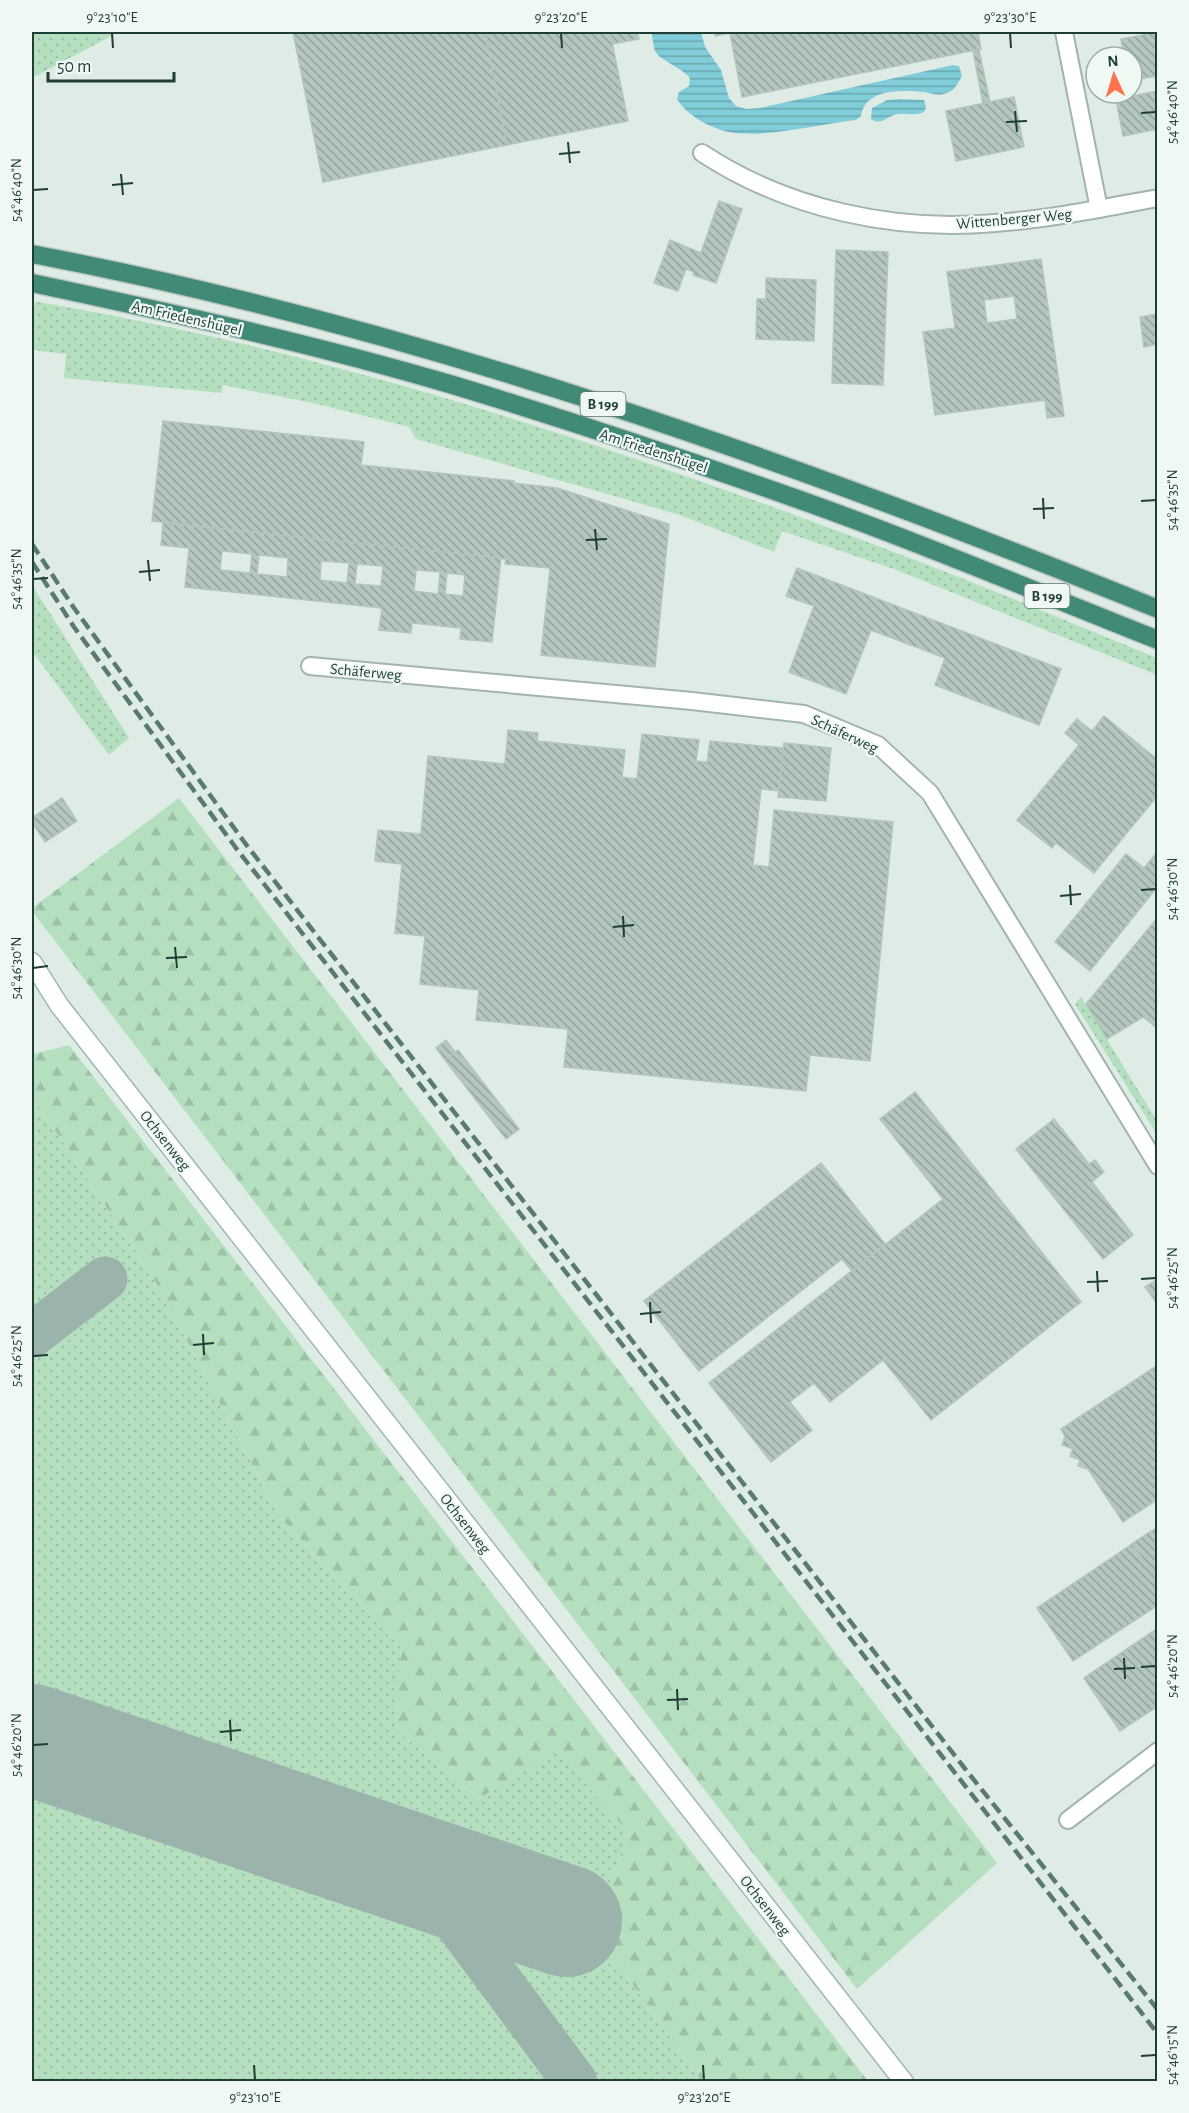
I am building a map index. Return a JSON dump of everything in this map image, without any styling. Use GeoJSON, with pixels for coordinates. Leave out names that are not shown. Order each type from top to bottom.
{"type":"FeatureCollection","features":[{"type":"Feature","properties":{"kind":"highway","name":"Am Friedenshügel"},"geometry":{"type":"LineString","coordinates":[[32,254],[110,269],[298,314],[451,355],[796,469],[933,520],[1158,609]]}},
{"type":"Feature","properties":{"kind":"highway","name":"Am Friedenshügel"},"geometry":{"type":"LineString","coordinates":[[32,283],[166,311],[312,346],[464,388],[788,496],[1158,640]]}},
{"type":"Feature","properties":{"kind":"main road","name":"Ochsenweg"},"geometry":{"type":"LineString","coordinates":[[32,962],[67,1014],[904,2082]]}},
{"type":"Feature","properties":{"kind":"street"},"geometry":{"type":"LineString","coordinates":[[1064,32],[1099,209]]}},
{"type":"Feature","properties":{"kind":"street","name":"Wittenberger Weg"},"geometry":{"type":"LineString","coordinates":[[702,153],[755,182],[813,205],[875,219],[939,224],[992,224],[1158,198]]}},
{"type":"Feature","properties":{"kind":"street","name":"Schäferweg"},"geometry":{"type":"LineString","coordinates":[[310,666],[692,701],[804,714],[878,745],[930,793],[1158,1166]]}},
{"type":"Feature","properties":{"kind":"street"},"geometry":{"type":"LineString","coordinates":[[1068,1820],[1158,1751]]}},
{"type":"Feature","properties":{"kind":"green space"},"geometry":{"type":"Polygon","coordinates":[[[32,32],[119,32],[32,78],[32,32]]]}},
{"type":"Feature","properties":{"kind":"green space"},"geometry":{"type":"Polygon","coordinates":[[[32,301],[145,322],[257,347],[480,408],[590,443],[807,520],[1036,608],[1157,658],[1157,675],[894,569],[782,531],[774,552],[680,515],[416,439],[409,427],[317,404],[223,385],[222,393],[64,378],[66,354],[32,350],[32,301]]]}},
{"type":"Feature","properties":{"kind":"green space"},"geometry":{"type":"Polygon","coordinates":[[[32,585],[129,738],[109,755],[32,651],[32,585]]]}},
{"type":"Feature","properties":{"kind":"green space"},"geometry":{"type":"Polygon","coordinates":[[[179,798],[997,1863],[857,1989],[32,911],[32,908],[179,798]]]}},
{"type":"Feature","properties":{"kind":"green space"},"geometry":{"type":"Polygon","coordinates":[[[1081,997],[1157,1121],[1156,1133],[1075,1004],[1081,997]]]}},
{"type":"Feature","properties":{"kind":"green space"},"geometry":{"type":"Polygon","coordinates":[[[69,1045],[868,2081],[702,2081],[592,1928],[629,1833],[557,1752],[478,1799],[396,1729],[401,1648],[280,1517],[153,1277],[32,1096],[33,1054],[69,1045]]]}},
{"type":"Feature","properties":{"kind":"green space"},"geometry":{"type":"Polygon","coordinates":[[[32,1096],[153,1277],[280,1517],[401,1648],[396,1729],[478,1799],[557,1751],[629,1833],[592,1928],[702,2081],[32,2081],[32,1096]]]}},
{"type":"Feature","properties":{"kind":"water"},"geometry":{"type":"Polygon","coordinates":[[[651,32],[701,32],[705,47],[721,70],[729,98],[736,106],[746,109],[760,108],[953,65],[959,66],[962,76],[955,88],[947,93],[938,95],[895,91],[877,96],[869,100],[861,116],[856,120],[780,132],[749,134],[728,132],[703,122],[682,106],[677,99],[679,92],[689,86],[690,78],[657,54],[651,32]]]}},
{"type":"Feature","properties":{"kind":"water"},"geometry":{"type":"Polygon","coordinates":[[[887,100],[924,100],[926,107],[924,112],[895,115],[878,122],[871,119],[872,108],[887,100]]]}},
{"type":"Feature","properties":{"kind":"building"},"geometry":{"type":"Polygon","coordinates":[[[293,32],[485,32],[507,145],[323,182],[293,32]]]}},
{"type":"Feature","properties":{"kind":"building"},"geometry":{"type":"Polygon","coordinates":[[[485,32],[610,32],[628,121],[507,145],[485,32]]]}},
{"type":"Feature","properties":{"kind":"building"},"geometry":{"type":"Polygon","coordinates":[[[610,32],[637,32],[639,39],[613,44],[610,32]]]}},
{"type":"Feature","properties":{"kind":"building"},"geometry":{"type":"Polygon","coordinates":[[[715,32],[978,32],[981,49],[742,97],[730,33],[715,36],[715,32]]]}},
{"type":"Feature","properties":{"kind":"building"},"geometry":{"type":"Polygon","coordinates":[[[1148,32],[1158,32],[1158,76],[1144,78],[1144,45],[1122,45],[1121,39],[1148,34],[1148,32]]]}},
{"type":"Feature","properties":{"kind":"building"},"geometry":{"type":"Polygon","coordinates":[[[979,50],[990,102],[983,104],[973,51],[979,50]]]}},
{"type":"Feature","properties":{"kind":"building"},"geometry":{"type":"Polygon","coordinates":[[[1158,91],[1158,129],[1123,136],[1117,105],[1144,105],[1144,94],[1158,91]]]}},
{"type":"Feature","properties":{"kind":"building"},"geometry":{"type":"Polygon","coordinates":[[[1014,97],[1024,147],[956,161],[946,111],[1014,97]]]}},
{"type":"Feature","properties":{"kind":"building"},"geometry":{"type":"Polygon","coordinates":[[[719,201],[742,209],[716,283],[693,275],[694,272],[686,269],[678,291],[654,283],[670,240],[701,253],[719,201]]]}},
{"type":"Feature","properties":{"kind":"building"},"geometry":{"type":"Polygon","coordinates":[[[836,250],[888,252],[883,385],[832,383],[836,250]]]}},
{"type":"Feature","properties":{"kind":"building"},"geometry":{"type":"Polygon","coordinates":[[[1041,259],[1064,416],[1047,418],[1045,400],[935,415],[923,332],[955,328],[947,272],[1041,259]],[[1014,296],[984,300],[987,323],[1017,319],[1014,296]]]}},
{"type":"Feature","properties":{"kind":"building"},"geometry":{"type":"Polygon","coordinates":[[[766,278],[816,280],[814,341],[756,339],[757,299],[766,299],[766,278]]]}},
{"type":"Feature","properties":{"kind":"building"},"geometry":{"type":"Polygon","coordinates":[[[1158,314],[1158,344],[1144,347],[1140,317],[1158,314]]]}},
{"type":"Feature","properties":{"kind":"building"},"geometry":{"type":"Polygon","coordinates":[[[163,421],[364,442],[361,465],[514,481],[513,483],[557,488],[669,524],[655,667],[541,655],[550,568],[505,564],[506,559],[152,521],[163,421]]]}},
{"type":"Feature","properties":{"kind":"building"},"geometry":{"type":"Polygon","coordinates":[[[163,523],[501,558],[492,642],[460,639],[461,628],[412,623],[411,633],[379,630],[382,608],[185,587],[189,548],[161,545],[163,523]],[[222,551],[220,570],[250,573],[252,554],[222,551]],[[259,555],[257,574],[287,577],[288,558],[259,555]],[[321,561],[320,580],[347,583],[349,563],[321,561]],[[357,564],[355,584],[381,586],[383,566],[357,564]],[[416,570],[414,591],[438,594],[440,572],[416,570]],[[447,573],[445,594],[463,596],[465,575],[447,573]]]}},
{"type":"Feature","properties":{"kind":"building"},"geometry":{"type":"Polygon","coordinates":[[[797,568],[1061,669],[1039,725],[935,685],[945,658],[871,630],[846,694],[789,672],[814,606],[786,596],[797,568]]]}},
{"type":"Feature","properties":{"kind":"building"},"geometry":{"type":"Polygon","coordinates":[[[1104,716],[1158,760],[1158,795],[1094,873],[1056,843],[1052,848],[1017,820],[1079,745],[1065,733],[1077,719],[1092,731],[1104,716]]]}},
{"type":"Feature","properties":{"kind":"building"},"geometry":{"type":"Polygon","coordinates":[[[508,730],[538,733],[537,741],[625,750],[622,777],[637,779],[642,734],[699,740],[696,761],[707,762],[710,741],[783,748],[779,791],[761,789],[753,865],[769,867],[774,810],[893,822],[870,1061],[810,1055],[806,1091],[564,1067],[568,1029],[476,1020],[479,990],[420,984],[425,936],[395,933],[402,864],[375,861],[378,830],[421,834],[428,756],[505,764],[508,730]]]}},
{"type":"Feature","properties":{"kind":"building"},"geometry":{"type":"Polygon","coordinates":[[[784,743],[831,748],[826,801],[778,797],[784,743]]]}},
{"type":"Feature","properties":{"kind":"building"},"geometry":{"type":"Polygon","coordinates":[[[62,798],[77,821],[45,842],[32,822],[32,818],[62,798]]]}},
{"type":"Feature","properties":{"kind":"building"},"geometry":{"type":"Polygon","coordinates":[[[1158,851],[1158,886],[1090,971],[1055,942],[1126,854],[1144,868],[1158,851]]]}},
{"type":"Feature","properties":{"kind":"building"},"geometry":{"type":"Polygon","coordinates":[[[1158,917],[1158,1029],[1143,1017],[1107,1039],[1086,1004],[1158,917]]]}},
{"type":"Feature","properties":{"kind":"building"},"geometry":{"type":"Polygon","coordinates":[[[446,1040],[455,1052],[445,1060],[436,1048],[446,1040]]]}},
{"type":"Feature","properties":{"kind":"building"},"geometry":{"type":"Polygon","coordinates":[[[458,1050],[519,1129],[506,1139],[445,1060],[458,1050]]]}},
{"type":"Feature","properties":{"kind":"building"},"geometry":{"type":"Polygon","coordinates":[[[915,1092],[1081,1302],[931,1420],[883,1360],[830,1402],[814,1383],[790,1402],[812,1430],[771,1462],[709,1383],[943,1199],[880,1119],[915,1092]]]}},
{"type":"Feature","properties":{"kind":"building"},"geometry":{"type":"Polygon","coordinates":[[[1054,1119],[1089,1164],[1095,1160],[1104,1172],[1092,1182],[1133,1235],[1103,1259],[1016,1149],[1054,1119]]]}},
{"type":"Feature","properties":{"kind":"building"},"geometry":{"type":"Polygon","coordinates":[[[821,1163],[885,1244],[852,1271],[842,1259],[699,1371],[644,1301],[821,1163]]]}},
{"type":"Feature","properties":{"kind":"building"},"geometry":{"type":"Polygon","coordinates":[[[1158,1279],[1158,1305],[1145,1287],[1158,1279]]]}},
{"type":"Feature","properties":{"kind":"building"},"geometry":{"type":"Polygon","coordinates":[[[1158,1365],[1158,1499],[1123,1522],[1088,1469],[1078,1466],[1080,1460],[1070,1456],[1073,1449],[1062,1445],[1065,1436],[1061,1429],[1158,1365]]]}},
{"type":"Feature","properties":{"kind":"building"},"geometry":{"type":"Polygon","coordinates":[[[1158,1527],[1158,1553],[1145,1535],[1158,1527]]]}},
{"type":"Feature","properties":{"kind":"building"},"geometry":{"type":"Polygon","coordinates":[[[1145,1535],[1158,1553],[1158,1581],[1132,1544],[1145,1535]]]}},
{"type":"Feature","properties":{"kind":"building"},"geometry":{"type":"Polygon","coordinates":[[[1132,1544],[1158,1581],[1158,1605],[1073,1661],[1037,1608],[1132,1544]]]}},
{"type":"Feature","properties":{"kind":"building"},"geometry":{"type":"Polygon","coordinates":[[[1158,1628],[1158,1706],[1120,1731],[1084,1678],[1158,1628]]]}},
{"type":"Feature","properties":{"kind":"taxiway"},"geometry":{"type":"LineString","coordinates":[[32,1335],[105,1279]]}},
{"type":"Feature","properties":{"kind":"taxiway"},"geometry":{"type":"LineString","coordinates":[[418,1871],[575,2082]]}},
{"type":"Feature","properties":{"kind":"runway"},"geometry":{"type":"LineString","coordinates":[[32,1740],[566,1921]]}},
{"type":"Feature","properties":{"kind":"railway"},"geometry":{"type":"LineString","coordinates":[[32,544],[74,608],[245,843],[966,1770],[1158,2010]]}},
{"type":"Feature","properties":{"kind":"railway"},"geometry":{"type":"LineString","coordinates":[[32,562],[74,627],[236,848],[1158,2034]]}}]}
